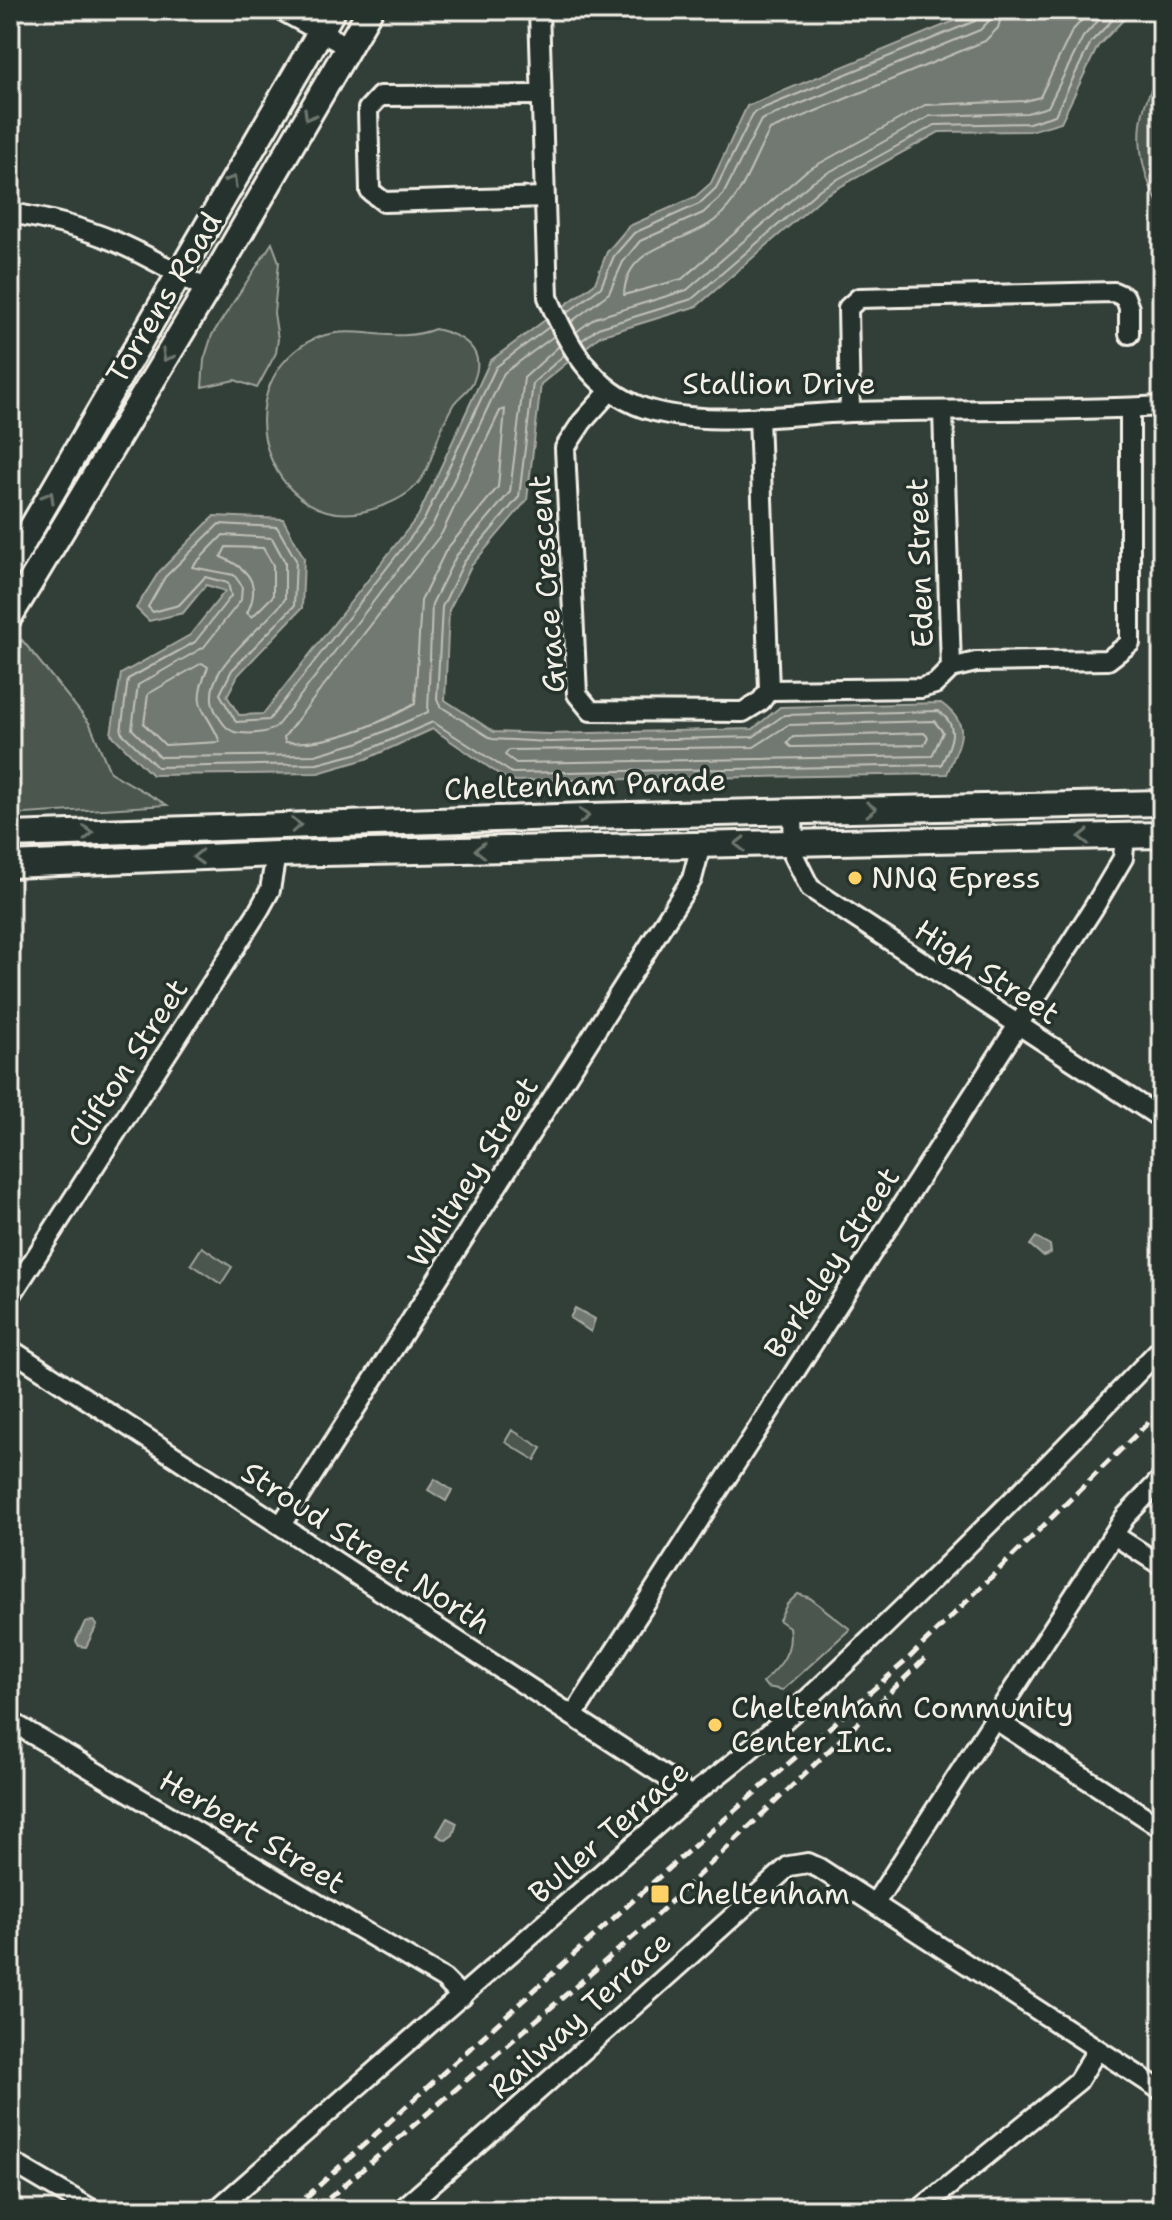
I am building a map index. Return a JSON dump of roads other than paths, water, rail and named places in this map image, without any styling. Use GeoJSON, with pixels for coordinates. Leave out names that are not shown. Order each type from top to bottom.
{"type":"FeatureCollection","features":[{"type":"Feature","properties":{"kind":"main road","name":"Torrens Road"},"geometry":{"type":"LineString","coordinates":[[10,565],[177,272],[333,10]]}},
{"type":"Feature","properties":{"kind":"main road","name":"Torrens Road"},"geometry":{"type":"LineString","coordinates":[[10,616],[207,290],[370,10]]}},
{"type":"Feature","properties":{"kind":"main road"},"geometry":{"type":"LineString","coordinates":[[92,422],[103,414],[112,416],[123,430]]}},
{"type":"Feature","properties":{"kind":"main road","name":"Cheltenham Parade"},"geometry":{"type":"LineString","coordinates":[[10,835],[1157,802]]}},
{"type":"Feature","properties":{"kind":"main road","name":"Cheltenham Parade"},"geometry":{"type":"LineString","coordinates":[[10,865],[276,854],[1162,835]]}},
{"type":"Feature","properties":{"kind":"street"},"geometry":{"type":"LineString","coordinates":[[281,10],[348,47]]}},
{"type":"Feature","properties":{"kind":"street","name":"Stallion Drive"},"geometry":{"type":"LineString","coordinates":[[539,10],[548,297],[564,337],[586,367],[610,391],[644,408],[686,415],[759,417],[850,412],[1162,406]]}},
{"type":"Feature","properties":{"kind":"street"},"geometry":{"type":"LineString","coordinates":[[540,95],[380,96],[368,109],[370,191],[384,202],[544,197]]}},
{"type":"Feature","properties":{"kind":"street"},"geometry":{"type":"LineString","coordinates":[[10,213],[78,225],[125,243],[207,290]]}},
{"type":"Feature","properties":{"kind":"street"},"geometry":{"type":"LineString","coordinates":[[850,412],[848,308],[859,298],[1114,292],[1125,297],[1129,308],[1129,334]]}},
{"type":"Feature","properties":{"kind":"street","name":"Grace Crescent"},"geometry":{"type":"LineString","coordinates":[[610,391],[582,422],[565,448],[577,694],[591,711],[743,712],[761,701],[769,690]]}},
{"type":"Feature","properties":{"kind":"street"},"geometry":{"type":"LineString","coordinates":[[951,668],[976,662],[1108,660],[1130,643],[1130,408]]}},
{"type":"Feature","properties":{"kind":"street","name":"Eden Street"},"geometry":{"type":"LineString","coordinates":[[769,690],[921,688],[935,684],[951,668],[943,411]]}},
{"type":"Feature","properties":{"kind":"street"},"geometry":{"type":"LineString","coordinates":[[759,417],[769,690]]}},
{"type":"Feature","properties":{"kind":"street","name":"High Street"},"geometry":{"type":"LineString","coordinates":[[793,811],[793,843],[798,870],[810,888],[1162,1119]]}},
{"type":"Feature","properties":{"kind":"street","name":"Berkeley Street"},"geometry":{"type":"LineString","coordinates":[[573,1716],[1123,858],[1125,836]]}},
{"type":"Feature","properties":{"kind":"street","name":"Whitney Street"},"geometry":{"type":"LineString","coordinates":[[281,1525],[692,879],[701,845]]}},
{"type":"Feature","properties":{"kind":"street","name":"Clifton Street"},"geometry":{"type":"LineString","coordinates":[[10,1297],[259,910],[270,890],[276,854]]}},
{"type":"Feature","properties":{"kind":"street","name":"Buller Terrace"},"geometry":{"type":"LineString","coordinates":[[216,2210],[689,1797],[742,1759],[807,1702],[1031,1485],[1162,1347]]}},
{"type":"Feature","properties":{"kind":"street","name":"Stroud Street North"},"geometry":{"type":"LineString","coordinates":[[10,1349],[677,1784],[689,1797]]}},
{"type":"Feature","properties":{"kind":"street"},"geometry":{"type":"LineString","coordinates":[[1162,1478],[1125,1517],[875,1903],[1162,2091]]}},
{"type":"Feature","properties":{"kind":"street"},"geometry":{"type":"LineString","coordinates":[[1114,1535],[1162,1566]]}},
{"type":"Feature","properties":{"kind":"street"},"geometry":{"type":"LineString","coordinates":[[996,1720],[1162,1828]]}},
{"type":"Feature","properties":{"kind":"street","name":"Herbert Street"},"geometry":{"type":"LineString","coordinates":[[10,1721],[444,1979],[462,1997]]}},
{"type":"Feature","properties":{"kind":"street","name":"Railway Terrace"},"geometry":{"type":"LineString","coordinates":[[401,2210],[789,1866],[798,1864],[819,1868],[875,1903]]}},
{"type":"Feature","properties":{"kind":"street"},"geometry":{"type":"LineString","coordinates":[[919,2210],[1078,2081],[1097,2050]]}},
{"type":"Feature","properties":{"kind":"street"},"geometry":{"type":"LineString","coordinates":[[10,2161],[93,2210]]}},
{"type":"Feature","properties":{"kind":"water"},"geometry":{"type":"Polygon","coordinates":[[[981,10],[1133,10],[1098,46],[1061,122],[1030,131],[939,132],[825,195],[697,306],[600,336],[541,384],[527,500],[471,566],[449,610],[445,700],[494,732],[549,734],[753,729],[780,707],[941,703],[961,727],[959,743],[947,774],[509,781],[433,729],[366,759],[318,773],[152,775],[111,734],[121,674],[190,635],[225,591],[206,585],[183,613],[149,621],[136,608],[159,572],[214,516],[283,519],[304,558],[302,608],[238,675],[227,696],[239,715],[263,714],[418,516],[490,361],[595,283],[607,252],[629,226],[695,197],[711,183],[747,106],[981,10]]]}},
{"type":"Feature","properties":{"kind":"water"},"geometry":{"type":"Polygon","coordinates":[[[1036,1237],[1050,1245],[1051,1253],[1043,1256],[1030,1245],[1036,1237]]]}},
{"type":"Feature","properties":{"kind":"water"},"geometry":{"type":"Polygon","coordinates":[[[575,1308],[595,1319],[591,1332],[570,1318],[575,1308]]]}},
{"type":"Feature","properties":{"kind":"water"},"geometry":{"type":"Polygon","coordinates":[[[435,1479],[452,1490],[446,1501],[428,1490],[435,1479]]]}},
{"type":"Feature","properties":{"kind":"water"},"geometry":{"type":"Polygon","coordinates":[[[93,1621],[97,1625],[86,1647],[79,1646],[76,1641],[85,1622],[93,1621]]]}},
{"type":"Feature","properties":{"kind":"water"},"geometry":{"type":"Polygon","coordinates":[[[447,1818],[457,1823],[453,1835],[446,1840],[437,1835],[447,1818]]]}},
{"type":"Feature","properties":{"kind":"railway"},"geometry":{"type":"LineString","coordinates":[[292,2210],[670,1867],[907,1660],[1162,1409]]}},
{"type":"Feature","properties":{"kind":"railway"},"geometry":{"type":"LineString","coordinates":[[315,2210],[639,1932],[929,1655]]}},
{"type":"Feature","properties":{"kind":"place","name":"NNQ Epress"},"geometry":{"type":"Point","coordinates":[855,878]}},
{"type":"Feature","properties":{"kind":"place","name":"Cheltenham Community Center Inc."},"geometry":{"type":"Point","coordinates":[715,1725]}},
{"type":"Feature","properties":{"kind":"place","name":"Cheltenham"},"geometry":{"type":"Point","coordinates":[660,1894]}}]}
